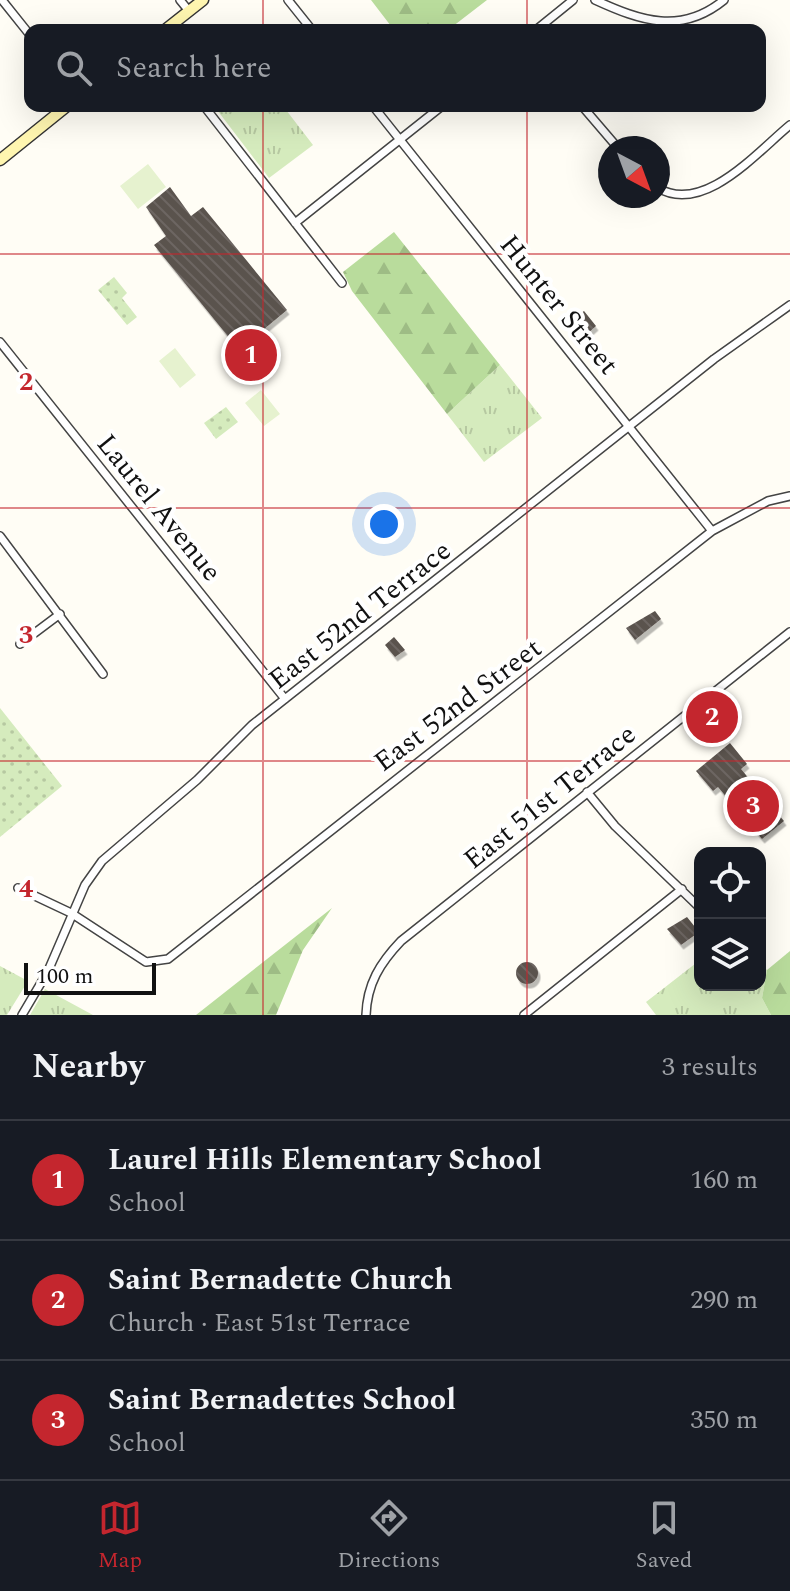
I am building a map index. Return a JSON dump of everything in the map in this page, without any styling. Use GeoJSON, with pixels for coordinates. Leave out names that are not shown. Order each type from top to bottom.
{"type":"FeatureCollection","features":[{"type":"Feature","properties":{"kind":"street"},"geometry":{"type":"LineString","coordinates":[[2,0],[24,28]]}},
{"type":"Feature","properties":{"kind":"street"},"geometry":{"type":"LineString","coordinates":[[180,0],[189,11]]}},
{"type":"Feature","properties":{"kind":"street"},"geometry":{"type":"LineString","coordinates":[[173,24],[203,0]]}},
{"type":"Feature","properties":{"kind":"street"},"geometry":{"type":"LineString","coordinates":[[288,0],[307,24]]}},
{"type":"Feature","properties":{"kind":"street"},"geometry":{"type":"LineString","coordinates":[[543,24],[573,0]]}},
{"type":"Feature","properties":{"kind":"street"},"geometry":{"type":"LineString","coordinates":[[595,0],[640,19],[666,24],[695,18],[724,0]]}},
{"type":"Feature","properties":{"kind":"street"},"geometry":{"type":"LineString","coordinates":[[0,160],[60,112]]}},
{"type":"Feature","properties":{"kind":"street"},"geometry":{"type":"LineString","coordinates":[[209,112],[342,283]]}},
{"type":"Feature","properties":{"kind":"street","name":"Hunter Street"},"geometry":{"type":"LineString","coordinates":[[378,112],[712,531]]}},
{"type":"Feature","properties":{"kind":"street"},"geometry":{"type":"LineString","coordinates":[[295,223],[434,112]]}},
{"type":"Feature","properties":{"kind":"street"},"geometry":{"type":"LineString","coordinates":[[587,112],[608,136]]}},
{"type":"Feature","properties":{"kind":"street"},"geometry":{"type":"LineString","coordinates":[[670,190],[692,193],[717,184],[790,125]]}},
{"type":"Feature","properties":{"kind":"street","name":"East 52nd Terrace"},"geometry":{"type":"LineString","coordinates":[[22,1015],[48,971],[71,913],[93,873],[110,853],[197,780],[252,725],[631,428],[714,359],[790,305]]}},
{"type":"Feature","properties":{"kind":"street","name":"Laurel Avenue"},"geometry":{"type":"LineString","coordinates":[[0,342],[285,699]]}},
{"type":"Feature","properties":{"kind":"street","name":"East 52nd Street"},"geometry":{"type":"LineString","coordinates":[[71,913],[146,962],[159,963],[168,959],[712,531],[748,510],[790,496]]}},
{"type":"Feature","properties":{"kind":"street"},"geometry":{"type":"LineString","coordinates":[[0,536],[103,674]]}},
{"type":"Feature","properties":{"kind":"street"},"geometry":{"type":"LineString","coordinates":[[20,644],[60,614]]}},
{"type":"Feature","properties":{"kind":"street","name":"East 51st Terrace"},"geometry":{"type":"LineString","coordinates":[[366,1015],[372,978],[384,958],[790,632]]}},
{"type":"Feature","properties":{"kind":"street"},"geometry":{"type":"LineString","coordinates":[[587,792],[636,847],[694,902]]}},
{"type":"Feature","properties":{"kind":"street"},"geometry":{"type":"LineString","coordinates":[[18,888],[71,913]]}},
{"type":"Feature","properties":{"kind":"street"},"geometry":{"type":"LineString","coordinates":[[524,1015],[682,889]]}},
{"type":"Feature","properties":{"kind":"green space"},"geometry":{"type":"Polygon","coordinates":[[[371,0],[487,0],[456,24],[389,24],[371,0]]]}},
{"type":"Feature","properties":{"kind":"green space"},"geometry":{"type":"Polygon","coordinates":[[[219,112],[288,112],[313,145],[269,178],[219,112]]]}},
{"type":"Feature","properties":{"kind":"green space"},"geometry":{"type":"Polygon","coordinates":[[[148,164],[166,187],[138,209],[120,186],[148,164]]]}},
{"type":"Feature","properties":{"kind":"green space"},"geometry":{"type":"Polygon","coordinates":[[[394,232],[500,365],[447,414],[352,291],[343,272],[394,232]]]}},
{"type":"Feature","properties":{"kind":"green space"},"geometry":{"type":"Polygon","coordinates":[[[114,277],[127,293],[122,298],[137,317],[127,325],[98,290],[114,277]]]}},
{"type":"Feature","properties":{"kind":"green space"},"geometry":{"type":"Polygon","coordinates":[[[175,348],[196,375],[180,388],[159,361],[175,348]]]}},
{"type":"Feature","properties":{"kind":"green space"},"geometry":{"type":"Polygon","coordinates":[[[500,365],[542,418],[484,462],[447,414],[500,365]]]}},
{"type":"Feature","properties":{"kind":"green space"},"geometry":{"type":"Polygon","coordinates":[[[261,390],[280,414],[264,426],[245,403],[261,390]]]}},
{"type":"Feature","properties":{"kind":"green space"},"geometry":{"type":"Polygon","coordinates":[[[226,407],[238,422],[216,439],[204,423],[226,407]]]}},
{"type":"Feature","properties":{"kind":"green space"},"geometry":{"type":"Polygon","coordinates":[[[0,708],[62,786],[0,837],[0,708]]]}},
{"type":"Feature","properties":{"kind":"green space"},"geometry":{"type":"Polygon","coordinates":[[[332,908],[303,950],[276,1015],[196,1015],[332,908]]]}},
{"type":"Feature","properties":{"kind":"green space"},"geometry":{"type":"Polygon","coordinates":[[[790,951],[790,1015],[771,1015],[762,998],[766,991],[767,970],[790,951]]]}},
{"type":"Feature","properties":{"kind":"green space"},"geometry":{"type":"Polygon","coordinates":[[[694,965],[694,991],[763,991],[762,998],[771,1015],[656,1015],[646,1002],[694,965]]]}},
{"type":"Feature","properties":{"kind":"green space"},"geometry":{"type":"Polygon","coordinates":[[[0,966],[28,981],[7,1015],[0,1015],[0,966]]]}},
{"type":"Feature","properties":{"kind":"green space"},"geometry":{"type":"Polygon","coordinates":[[[45,989],[93,1015],[30,1015],[45,989]]]}},
{"type":"Feature","properties":{"kind":"building"},"geometry":{"type":"Polygon","coordinates":[[[170,187],[191,216],[203,207],[287,310],[239,350],[154,245],[166,236],[146,207],[170,187]]]}},
{"type":"Feature","properties":{"kind":"building"},"geometry":{"type":"Polygon","coordinates":[[[584,311],[596,326],[587,334],[574,318],[584,311]]]}},
{"type":"Feature","properties":{"kind":"building"},"geometry":{"type":"Polygon","coordinates":[[[655,611],[661,619],[635,640],[626,628],[655,611]]]}},
{"type":"Feature","properties":{"kind":"building"},"geometry":{"type":"Polygon","coordinates":[[[394,637],[405,650],[395,657],[385,645],[394,637]]]}},
{"type":"Feature","properties":{"kind":"building"},"geometry":{"type":"Polygon","coordinates":[[[730,743],[747,764],[741,769],[784,821],[762,839],[718,787],[713,791],[696,771],[730,743]]]}},
{"type":"Feature","properties":{"kind":"building"},"geometry":{"type":"Polygon","coordinates":[[[687,917],[694,926],[694,936],[681,945],[667,929],[687,917]]]}},
{"type":"Feature","properties":{"kind":"building"},"geometry":{"type":"Polygon","coordinates":[[[527,962],[538,973],[527,984],[516,973],[527,962]]]}},
{"type":"Feature","properties":{"kind":"place","name":"Laurel Hills Elementary School"},"geometry":{"type":"Point","coordinates":[251,355]}},
{"type":"Feature","properties":{"kind":"place","name":"Saint Bernadette Church"},"geometry":{"type":"Point","coordinates":[712,717]}},
{"type":"Feature","properties":{"kind":"place","name":"Saint Bernadettes School"},"geometry":{"type":"Point","coordinates":[753,806]}}]}
